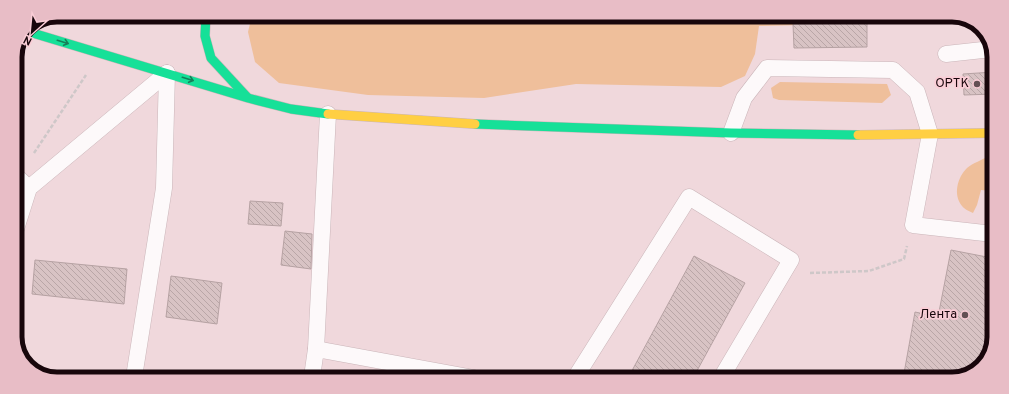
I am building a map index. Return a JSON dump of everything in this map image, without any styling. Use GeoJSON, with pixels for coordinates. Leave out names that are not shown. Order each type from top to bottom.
{"type":"FeatureCollection","features":[{"type":"Feature","properties":{"kind":"street"},"geometry":{"type":"LineString","coordinates":[[206,22],[206,36],[211,58],[248,98]]}},
{"type":"Feature","properties":{"kind":"street"},"geometry":{"type":"LineString","coordinates":[[32,33],[248,98],[291,109],[328,114],[460,123],[731,133],[883,135],[987,132]]}},
{"type":"Feature","properties":{"kind":"lane"},"geometry":{"type":"LineString","coordinates":[[946,54],[986,50]]}},
{"type":"Feature","properties":{"kind":"lane"},"geometry":{"type":"LineString","coordinates":[[731,133],[744,98],[767,68],[893,70],[917,92],[930,134],[913,225],[987,233]]}},
{"type":"Feature","properties":{"kind":"lane"},"geometry":{"type":"LineString","coordinates":[[22,210],[29,188],[167,73]]}},
{"type":"Feature","properties":{"kind":"lane"},"geometry":{"type":"LineString","coordinates":[[135,372],[164,188],[167,73]]}},
{"type":"Feature","properties":{"kind":"lane"},"geometry":{"type":"LineString","coordinates":[[313,372],[316,350],[328,114]]}},
{"type":"Feature","properties":{"kind":"lane"},"geometry":{"type":"LineString","coordinates":[[22,182],[29,188]]}},
{"type":"Feature","properties":{"kind":"lane"},"geometry":{"type":"LineString","coordinates":[[579,372],[689,197],[791,260],[725,372]]}},
{"type":"Feature","properties":{"kind":"lane"},"geometry":{"type":"LineString","coordinates":[[316,350],[440,372]]}},
{"type":"Feature","properties":{"kind":"path"},"geometry":{"type":"LineString","coordinates":[[33,155],[89,71]]}},
{"type":"Feature","properties":{"kind":"path"},"geometry":{"type":"LineString","coordinates":[[784,273],[869,271],[904,259],[913,225]]}},
{"type":"Feature","properties":{"kind":"shaded area"},"geometry":{"type":"Polygon","coordinates":[[[250,22],[935,22],[759,26],[755,54],[745,76],[721,87],[576,84],[484,98],[368,95],[279,83],[255,62],[248,32],[250,22]]]}},
{"type":"Feature","properties":{"kind":"shaded area"},"geometry":{"type":"Polygon","coordinates":[[[780,82],[887,84],[891,95],[882,103],[779,100],[773,98],[771,88],[780,82]]]}},
{"type":"Feature","properties":{"kind":"shaded area"},"geometry":{"type":"Polygon","coordinates":[[[987,157],[987,190],[981,190],[973,213],[964,208],[959,202],[957,187],[967,168],[987,157]]]}},
{"type":"Feature","properties":{"kind":"building"},"geometry":{"type":"Polygon","coordinates":[[[867,23],[867,47],[794,48],[793,24],[867,23]]]}},
{"type":"Feature","properties":{"kind":"building","name":"ОРТК"},"geometry":{"type":"Polygon","coordinates":[[[987,72],[987,94],[964,95],[963,74],[987,72]]]}},
{"type":"Feature","properties":{"kind":"building"},"geometry":{"type":"Polygon","coordinates":[[[250,201],[283,203],[281,226],[248,224],[250,201]]]}},
{"type":"Feature","properties":{"kind":"building"},"geometry":{"type":"Polygon","coordinates":[[[285,231],[312,234],[311,269],[281,265],[285,231]]]}},
{"type":"Feature","properties":{"kind":"building","name":"Лента"},"geometry":{"type":"Polygon","coordinates":[[[951,250],[987,257],[987,337],[985,348],[980,358],[971,366],[961,371],[904,372],[915,312],[938,317],[951,250]]]}},
{"type":"Feature","properties":{"kind":"building"},"geometry":{"type":"Polygon","coordinates":[[[694,256],[745,283],[696,372],[631,372],[694,256]]]}},
{"type":"Feature","properties":{"kind":"building"},"geometry":{"type":"Polygon","coordinates":[[[35,260],[127,269],[124,304],[32,294],[35,260]]]}},
{"type":"Feature","properties":{"kind":"building"},"geometry":{"type":"Polygon","coordinates":[[[171,276],[222,283],[217,324],[166,317],[171,276]]]}},
{"type":"Feature","properties":{"kind":"traffic: fast"},"geometry":{"type":"LineString","coordinates":[[206,22],[205,36],[211,58],[247,97]]}},
{"type":"Feature","properties":{"kind":"traffic: fast"},"geometry":{"type":"LineString","coordinates":[[32,33],[248,98],[291,109],[328,114]]}},
{"type":"Feature","properties":{"kind":"traffic: fast"},"geometry":{"type":"LineString","coordinates":[[475,124],[731,133],[858,135]]}},
{"type":"Feature","properties":{"kind":"traffic: slow"},"geometry":{"type":"LineString","coordinates":[[328,114],[475,124]]}},
{"type":"Feature","properties":{"kind":"traffic: slow"},"geometry":{"type":"LineString","coordinates":[[858,135],[987,133]]}},
{"type":"Feature","properties":{"kind":"place","name":"ОРТК"},"geometry":{"type":"Point","coordinates":[977,84]}},
{"type":"Feature","properties":{"kind":"place","name":"Лента"},"geometry":{"type":"Point","coordinates":[965,315]}}]}
